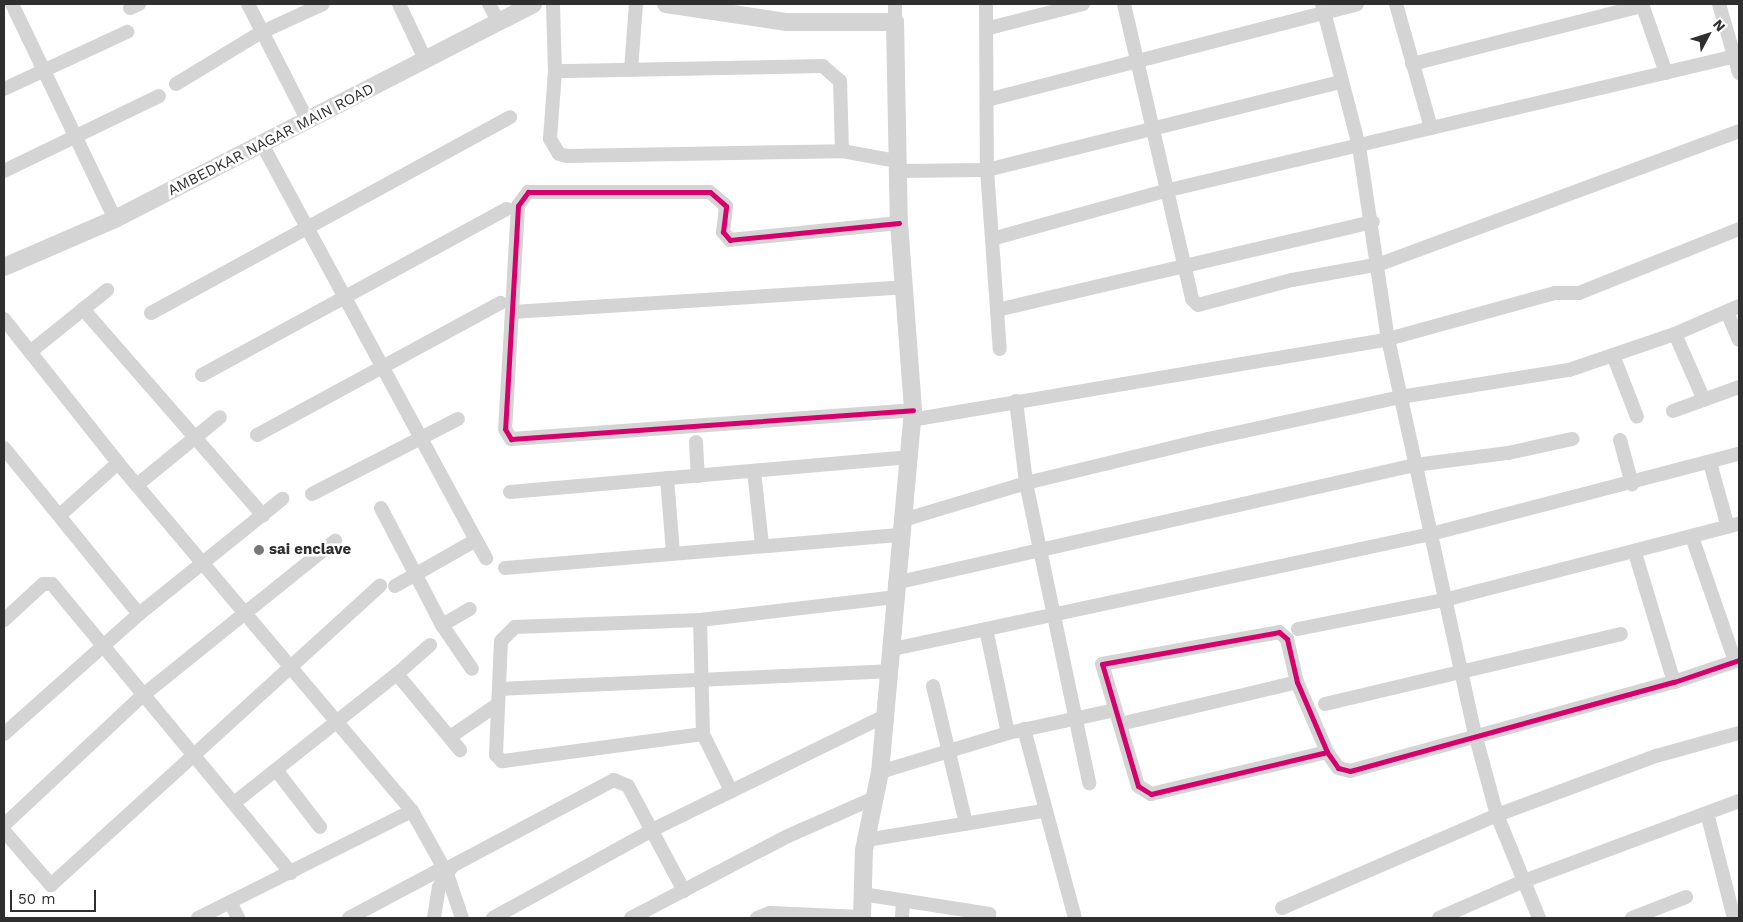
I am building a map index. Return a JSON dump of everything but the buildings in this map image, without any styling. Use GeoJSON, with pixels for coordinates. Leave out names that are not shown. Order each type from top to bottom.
{"type":"FeatureCollection","features":[{"type":"Feature","properties":{"kind":"street"},"geometry":{"type":"LineString","coordinates":[[4,6],[8,4]]}},
{"type":"Feature","properties":{"kind":"street"},"geometry":{"type":"LineString","coordinates":[[12,4],[46,69],[115,219]]}},
{"type":"Feature","properties":{"kind":"street"},"geometry":{"type":"LineString","coordinates":[[248,4],[260,33],[308,121]]}},
{"type":"Feature","properties":{"kind":"street"},"geometry":{"type":"LineString","coordinates":[[176,84],[260,33],[323,4]]}},
{"type":"Feature","properties":{"kind":"street"},"geometry":{"type":"LineString","coordinates":[[399,4],[425,59]]}},
{"type":"Feature","properties":{"kind":"street"},"geometry":{"type":"LineString","coordinates":[[489,4],[498,21]]}},
{"type":"Feature","properties":{"kind":"street","name":"AMBEDKAR NAGAR MAIN ROAD"},"geometry":{"type":"LineString","coordinates":[[5,261],[115,219],[262,146],[533,4]]}},
{"type":"Feature","properties":{"kind":"street"},"geometry":{"type":"LineString","coordinates":[[553,4],[555,71],[550,139],[558,154],[842,151],[898,166],[987,170],[1340,82]]}},
{"type":"Feature","properties":{"kind":"street"},"geometry":{"type":"LineString","coordinates":[[631,70],[636,4]]}},
{"type":"Feature","properties":{"kind":"street"},"geometry":{"type":"LineString","coordinates":[[666,4],[787,22],[895,22]]}},
{"type":"Feature","properties":{"kind":"street"},"geometry":{"type":"LineString","coordinates":[[757,918],[770,913],[862,918],[866,840],[872,799],[880,772],[893,649],[895,590],[912,415],[905,288],[898,223],[895,4]]}},
{"type":"Feature","properties":{"kind":"street"},"geometry":{"type":"LineString","coordinates":[[986,4],[989,28],[987,170],[1000,348]]}},
{"type":"Feature","properties":{"kind":"street"},"geometry":{"type":"LineString","coordinates":[[989,28],[1083,4]]}},
{"type":"Feature","properties":{"kind":"street"},"geometry":{"type":"LineString","coordinates":[[1124,4],[1169,190],[1192,299],[1202,305],[1292,280],[1380,264],[1739,131]]}},
{"type":"Feature","properties":{"kind":"street"},"geometry":{"type":"LineString","coordinates":[[987,100],[1137,61],[1323,8],[1358,4]]}},
{"type":"Feature","properties":{"kind":"street"},"geometry":{"type":"LineString","coordinates":[[1396,4],[1432,128]]}},
{"type":"Feature","properties":{"kind":"street"},"geometry":{"type":"LineString","coordinates":[[1718,4],[1736,47],[1739,73]]}},
{"type":"Feature","properties":{"kind":"street"},"geometry":{"type":"LineString","coordinates":[[1412,64],[1642,5],[1666,73]]}},
{"type":"Feature","properties":{"kind":"street"},"geometry":{"type":"LineString","coordinates":[[1323,8],[1340,82],[1359,146],[1380,264],[1388,339],[1415,465],[1448,599],[1476,734],[1497,815],[1539,918]]}},
{"type":"Feature","properties":{"kind":"street"},"geometry":{"type":"LineString","coordinates":[[4,89],[127,32]]}},
{"type":"Feature","properties":{"kind":"street"},"geometry":{"type":"LineString","coordinates":[[992,239],[1169,190],[1666,73],[1736,47]]}},
{"type":"Feature","properties":{"kind":"street"},"geometry":{"type":"LineString","coordinates":[[555,71],[831,68],[840,81],[842,151]]}},
{"type":"Feature","properties":{"kind":"street"},"geometry":{"type":"LineString","coordinates":[[4,171],[77,138],[159,96]]}},
{"type":"Feature","properties":{"kind":"street"},"geometry":{"type":"LineString","coordinates":[[151,313],[510,117]]}},
{"type":"Feature","properties":{"kind":"street"},"geometry":{"type":"LineString","coordinates":[[262,146],[486,558]]}},
{"type":"Feature","properties":{"kind":"street"},"geometry":{"type":"LineString","coordinates":[[898,223],[730,240],[723,232],[726,206],[710,192],[528,192],[518,206],[505,429],[511,439],[912,415],[1016,400],[1388,339],[1555,294],[1579,293],[1739,229]]}},
{"type":"Feature","properties":{"kind":"street"},"geometry":{"type":"LineString","coordinates":[[202,375],[507,209]]}},
{"type":"Feature","properties":{"kind":"street"},"geometry":{"type":"LineString","coordinates":[[997,310],[1184,263],[1373,222]]}},
{"type":"Feature","properties":{"kind":"street"},"geometry":{"type":"LineString","coordinates":[[512,312],[905,288]]}},
{"type":"Feature","properties":{"kind":"street"},"geometry":{"type":"LineString","coordinates":[[30,352],[107,290]]}},
{"type":"Feature","properties":{"kind":"street"},"geometry":{"type":"LineString","coordinates":[[257,435],[500,303]]}},
{"type":"Feature","properties":{"kind":"street"},"geometry":{"type":"LineString","coordinates":[[83,309],[263,515]]}},
{"type":"Feature","properties":{"kind":"street"},"geometry":{"type":"LineString","coordinates":[[505,568],[762,545],[902,528],[1026,483],[1400,397],[1570,370],[1675,334],[1733,309],[1739,340]]}},
{"type":"Feature","properties":{"kind":"street"},"geometry":{"type":"LineString","coordinates":[[4,319],[118,463],[338,721],[412,811],[445,871],[462,918]]}},
{"type":"Feature","properties":{"kind":"street"},"geometry":{"type":"LineString","coordinates":[[1675,334],[1704,400]]}},
{"type":"Feature","properties":{"kind":"street"},"geometry":{"type":"LineString","coordinates":[[1613,355],[1637,417]]}},
{"type":"Feature","properties":{"kind":"street"},"geometry":{"type":"LineString","coordinates":[[1673,411],[1739,386]]}},
{"type":"Feature","properties":{"kind":"street"},"geometry":{"type":"LineString","coordinates":[[1016,400],[1026,483],[1089,783]]}},
{"type":"Feature","properties":{"kind":"street"},"geometry":{"type":"LineString","coordinates":[[137,485],[197,438],[220,417]]}},
{"type":"Feature","properties":{"kind":"street"},"geometry":{"type":"LineString","coordinates":[[312,494],[458,419]]}},
{"type":"Feature","properties":{"kind":"street"},"geometry":{"type":"LineString","coordinates":[[703,734],[502,761],[495,750],[501,640],[515,627],[700,620],[895,590],[1041,548],[1415,465],[1508,454],[1572,439]]}},
{"type":"Feature","properties":{"kind":"street"},"geometry":{"type":"LineString","coordinates":[[1620,440],[1632,484]]}},
{"type":"Feature","properties":{"kind":"street"},"geometry":{"type":"LineString","coordinates":[[696,442],[698,476]]}},
{"type":"Feature","properties":{"kind":"street"},"geometry":{"type":"LineString","coordinates":[[4,448],[139,614]]}},
{"type":"Feature","properties":{"kind":"street"},"geometry":{"type":"LineString","coordinates":[[893,649],[1431,534],[1632,484],[1739,454]]}},
{"type":"Feature","properties":{"kind":"street"},"geometry":{"type":"LineString","coordinates":[[510,492],[907,457]]}},
{"type":"Feature","properties":{"kind":"street"},"geometry":{"type":"LineString","coordinates":[[60,515],[118,463]]}},
{"type":"Feature","properties":{"kind":"street"},"geometry":{"type":"LineString","coordinates":[[1298,629],[1448,599],[1635,553],[1734,525],[1710,463]]}},
{"type":"Feature","properties":{"kind":"street"},"geometry":{"type":"LineString","coordinates":[[754,471],[762,545]]}},
{"type":"Feature","properties":{"kind":"street"},"geometry":{"type":"LineString","coordinates":[[667,478],[673,553]]}},
{"type":"Feature","properties":{"kind":"street"},"geometry":{"type":"LineString","coordinates":[[4,734],[139,614],[282,499]]}},
{"type":"Feature","properties":{"kind":"street"},"geometry":{"type":"LineString","coordinates":[[380,508],[442,625],[472,669]]}},
{"type":"Feature","properties":{"kind":"street"},"geometry":{"type":"LineString","coordinates":[[1327,752],[1151,794],[1138,786],[1102,671],[1106,661],[1275,632],[1287,639],[1297,682],[1327,752],[1338,768],[1350,771],[1476,734],[1674,682],[1737,661],[1692,537]]}},
{"type":"Feature","properties":{"kind":"street"},"geometry":{"type":"LineString","coordinates":[[395,586],[476,540]]}},
{"type":"Feature","properties":{"kind":"street"},"geometry":{"type":"LineString","coordinates":[[4,824],[142,696],[335,541]]}},
{"type":"Feature","properties":{"kind":"street"},"geometry":{"type":"LineString","coordinates":[[1635,553],[1674,682]]}},
{"type":"Feature","properties":{"kind":"street"},"geometry":{"type":"LineString","coordinates":[[4,620],[48,581],[291,873]]}},
{"type":"Feature","properties":{"kind":"street"},"geometry":{"type":"LineString","coordinates":[[4,831],[51,885],[380,586]]}},
{"type":"Feature","properties":{"kind":"street"},"geometry":{"type":"LineString","coordinates":[[442,625],[470,609]]}},
{"type":"Feature","properties":{"kind":"street"},"geometry":{"type":"LineString","coordinates":[[700,620],[703,734],[731,791]]}},
{"type":"Feature","properties":{"kind":"street"},"geometry":{"type":"LineString","coordinates":[[986,629],[1008,733]]}},
{"type":"Feature","properties":{"kind":"street"},"geometry":{"type":"LineString","coordinates":[[1325,704],[1463,669],[1620,634]]}},
{"type":"Feature","properties":{"kind":"street"},"geometry":{"type":"LineString","coordinates":[[234,803],[397,674],[430,645]]}},
{"type":"Feature","properties":{"kind":"street"},"geometry":{"type":"LineString","coordinates":[[499,689],[702,683],[890,671]]}},
{"type":"Feature","properties":{"kind":"street"},"geometry":{"type":"LineString","coordinates":[[397,674],[460,750]]}},
{"type":"Feature","properties":{"kind":"street"},"geometry":{"type":"LineString","coordinates":[[1120,724],[1297,682]]}},
{"type":"Feature","properties":{"kind":"street"},"geometry":{"type":"LineString","coordinates":[[933,686],[966,823]]}},
{"type":"Feature","properties":{"kind":"street"},"geometry":{"type":"LineString","coordinates":[[450,737],[498,704]]}},
{"type":"Feature","properties":{"kind":"street"},"geometry":{"type":"LineString","coordinates":[[880,772],[1008,733],[1115,710]]}},
{"type":"Feature","properties":{"kind":"street"},"geometry":{"type":"LineString","coordinates":[[493,918],[654,829],[885,716]]}},
{"type":"Feature","properties":{"kind":"street"},"geometry":{"type":"LineString","coordinates":[[1024,729],[1044,810],[1075,918]]}},
{"type":"Feature","properties":{"kind":"street"},"geometry":{"type":"LineString","coordinates":[[1282,908],[1497,815],[1656,756],[1739,733]]}},
{"type":"Feature","properties":{"kind":"street"},"geometry":{"type":"LineString","coordinates":[[276,770],[320,827]]}},
{"type":"Feature","properties":{"kind":"street"},"geometry":{"type":"LineString","coordinates":[[349,918],[445,871],[461,859],[614,780],[628,786],[654,829],[684,891]]}},
{"type":"Feature","properties":{"kind":"street"},"geometry":{"type":"LineString","coordinates":[[631,918],[872,799]]}},
{"type":"Feature","properties":{"kind":"street"},"geometry":{"type":"LineString","coordinates":[[1438,918],[1524,881],[1739,801]]}},
{"type":"Feature","properties":{"kind":"street"},"geometry":{"type":"LineString","coordinates":[[866,840],[1044,810]]}},
{"type":"Feature","properties":{"kind":"street"},"geometry":{"type":"LineString","coordinates":[[198,918],[412,811]]}},
{"type":"Feature","properties":{"kind":"street"},"geometry":{"type":"LineString","coordinates":[[1706,813],[1734,918]]}},
{"type":"Feature","properties":{"kind":"street"},"geometry":{"type":"LineString","coordinates":[[434,918],[434,903],[445,871]]}},
{"type":"Feature","properties":{"kind":"street"},"geometry":{"type":"LineString","coordinates":[[862,894],[989,914]]}},
{"type":"Feature","properties":{"kind":"street"},"geometry":{"type":"LineString","coordinates":[[1632,918],[1686,897]]}},
{"type":"Feature","properties":{"kind":"street"},"geometry":{"type":"LineString","coordinates":[[902,918],[903,901]]}},
{"type":"Feature","properties":{"kind":"street"},"geometry":{"type":"LineString","coordinates":[[230,902],[238,918]]}},
{"type":"Feature","properties":{"kind":"cycle path"},"geometry":{"type":"LineString","coordinates":[[899,223],[730,240],[723,232],[726,206],[710,192],[528,192],[518,206],[505,429],[511,439],[913,410]]}},
{"type":"Feature","properties":{"kind":"cycle path"},"geometry":{"type":"LineString","coordinates":[[1327,752],[1151,794],[1138,786],[1102,664],[1279,632],[1287,639],[1297,682],[1327,752],[1338,768],[1350,771],[1674,682],[1739,660]]}},
{"type":"Feature","properties":{"kind":"place","name":"sai enclave"},"geometry":{"type":"Point","coordinates":[259,550]}}]}
